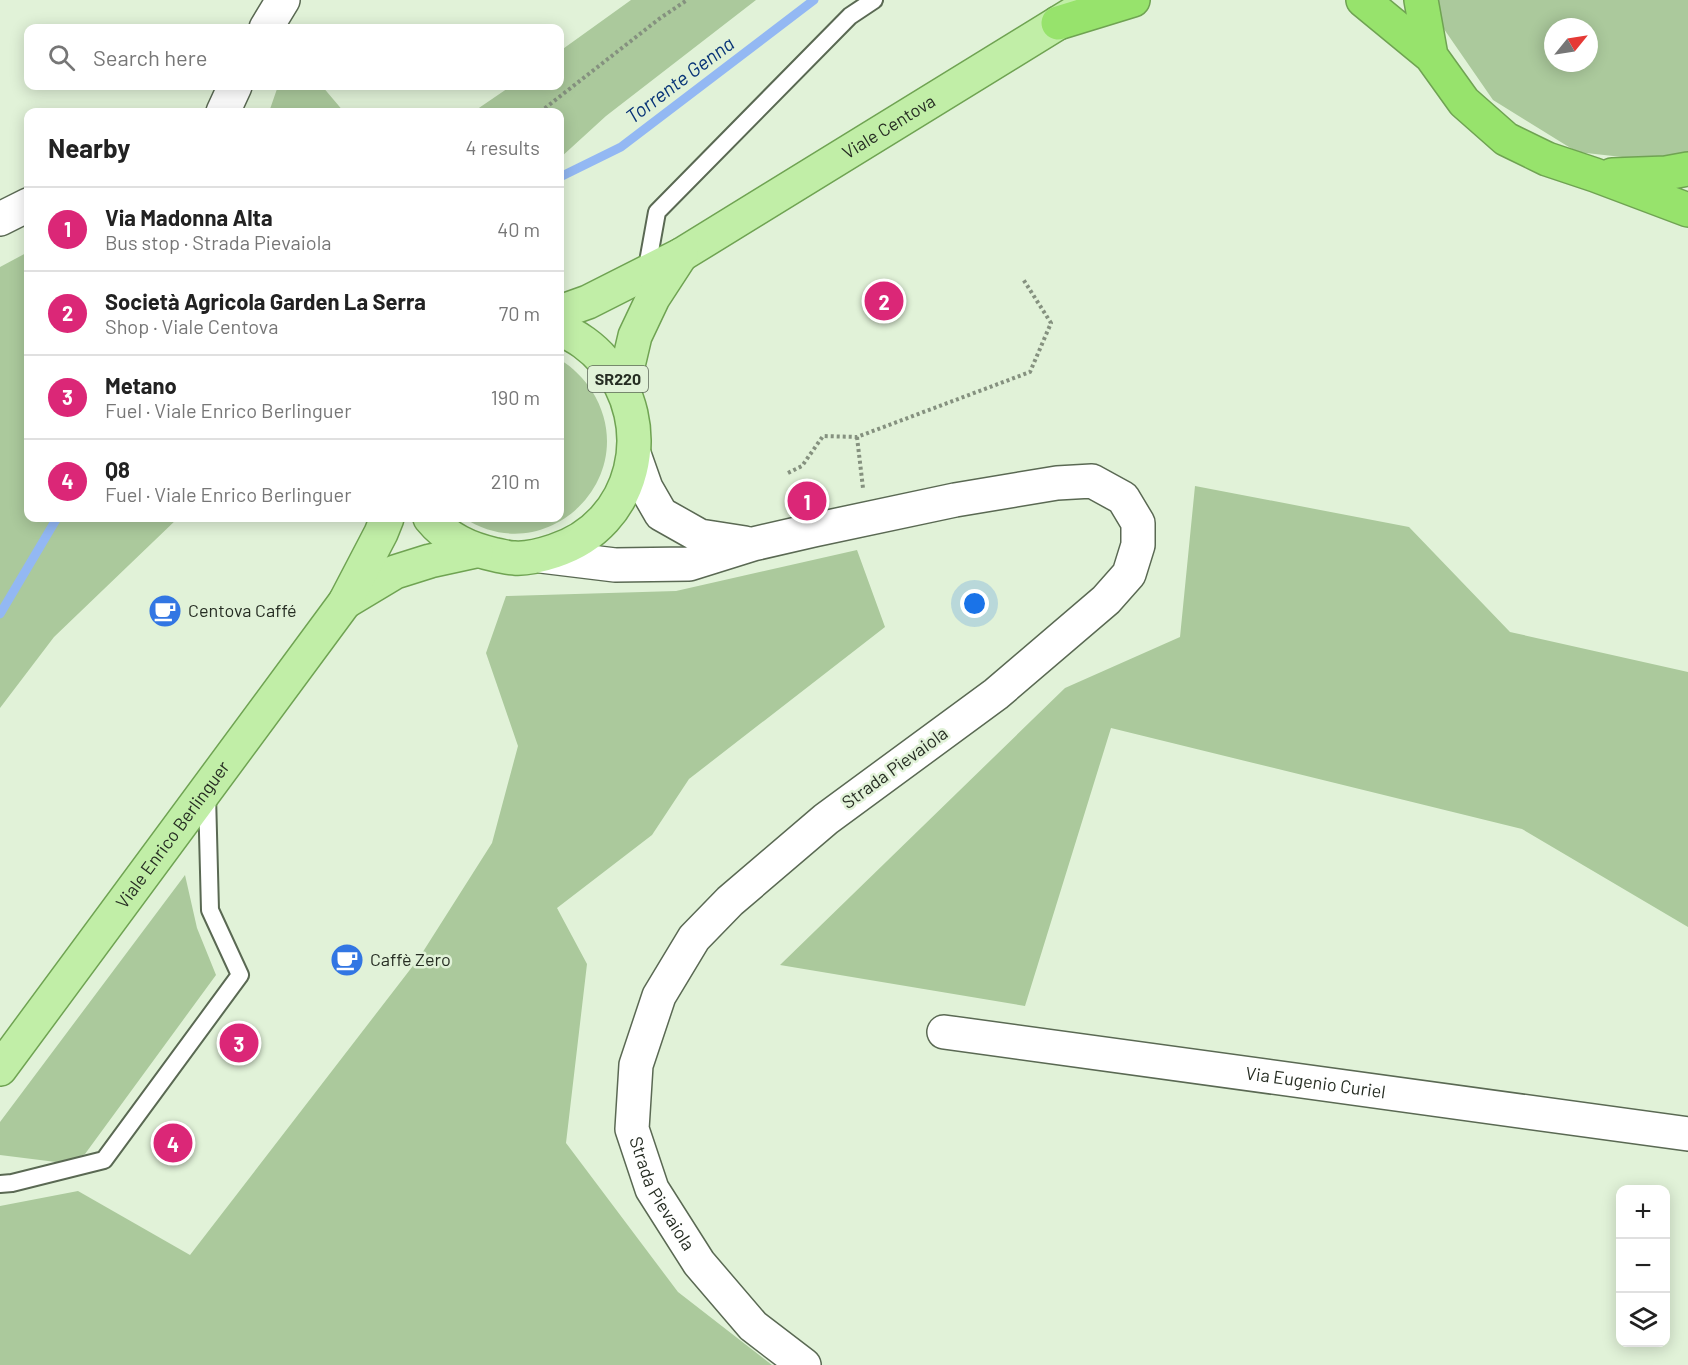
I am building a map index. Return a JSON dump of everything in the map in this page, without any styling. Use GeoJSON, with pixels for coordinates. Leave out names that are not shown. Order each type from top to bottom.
{"type":"FeatureCollection","features":[{"type":"Feature","properties":{"kind":"highway"},"geometry":{"type":"LineString","coordinates":[[1058,23],[1133,0]]}},
{"type":"Feature","properties":{"kind":"highway"},"geometry":{"type":"LineString","coordinates":[[1363,0],[1431,56],[1464,102],[1506,139],[1548,159],[1688,210]]}},
{"type":"Feature","properties":{"kind":"highway"},"geometry":{"type":"LineString","coordinates":[[1421,0],[1431,56]]}},
{"type":"Feature","properties":{"kind":"highway"},"geometry":{"type":"LineString","coordinates":[[1595,175],[1666,173],[1688,169]]}},
{"type":"Feature","properties":{"kind":"main road","name":"Viale Centova"},"geometry":{"type":"LineString","coordinates":[[564,311],[588,302],[681,255],[1096,0]]}},
{"type":"Feature","properties":{"kind":"main road","name":"Viale Centova"},"geometry":{"type":"LineString","coordinates":[[623,387],[635,336],[653,298],[681,255]]}},
{"type":"Feature","properties":{"kind":"main road","name":"SR220"},"geometry":{"type":"LineString","coordinates":[[434,522],[455,541],[476,551],[514,558],[541,556],[565,548],[586,536],[604,520],[619,500],[629,477],[634,454],[632,415],[623,387],[614,372],[595,350],[564,331]]}},
{"type":"Feature","properties":{"kind":"main road"},"geometry":{"type":"LineString","coordinates":[[345,602],[385,522]]}},
{"type":"Feature","properties":{"kind":"main road"},"geometry":{"type":"LineString","coordinates":[[345,602],[395,573],[430,561],[476,551]]}},
{"type":"Feature","properties":{"kind":"main road","name":"Viale Enrico Berlinguer"},"geometry":{"type":"LineString","coordinates":[[0,1069],[345,602]]}},
{"type":"Feature","properties":{"kind":"street"},"geometry":{"type":"LineString","coordinates":[[268,24],[283,0]]}},
{"type":"Feature","properties":{"kind":"street"},"geometry":{"type":"LineString","coordinates":[[225,108],[233,90]]}},
{"type":"Feature","properties":{"kind":"street"},"geometry":{"type":"LineString","coordinates":[[0,219],[24,208]]}},
{"type":"Feature","properties":{"kind":"street","name":"SR220"},"geometry":{"type":"LineString","coordinates":[[634,454],[646,488],[661,514],[700,536],[753,544]]}},
{"type":"Feature","properties":{"kind":"street","name":"Strada Pievaiola"},"geometry":{"type":"LineString","coordinates":[[753,544],[966,498],[1058,483],[1092,481],[1123,498],[1138,523],[1138,545],[1129,574],[1106,600],[996,694],[826,819],[730,901],[694,938],[659,996],[636,1065],[632,1130],[652,1189],[699,1263],[714,1281],[753,1326],[804,1365]]}},
{"type":"Feature","properties":{"kind":"street","name":"SR220"},"geometry":{"type":"LineString","coordinates":[[541,556],[615,565],[689,564],[753,544]]}},
{"type":"Feature","properties":{"kind":"street","name":"Via Eugenio Curiel"},"geometry":{"type":"LineString","coordinates":[[944,1032],[1688,1134]]}},
{"type":"Feature","properties":{"kind":"lane"},"geometry":{"type":"LineString","coordinates":[[646,273],[657,212],[850,16],[874,0]]}},
{"type":"Feature","properties":{"kind":"lane"},"geometry":{"type":"LineString","coordinates":[[0,1184],[104,1160],[240,975],[210,910],[207,788]]}},
{"type":"Feature","properties":{"kind":"path"},"geometry":{"type":"LineString","coordinates":[[545,108],[659,19],[687,0]]}},
{"type":"Feature","properties":{"kind":"path"},"geometry":{"type":"LineString","coordinates":[[788,473],[802,466],[823,436],[856,437],[1030,372],[1050,323],[1023,279]]}},
{"type":"Feature","properties":{"kind":"path"},"geometry":{"type":"LineString","coordinates":[[856,437],[867,519]]}},
{"type":"Feature","properties":{"kind":"green space"},"geometry":{"type":"Polygon","coordinates":[[[631,0],[756,0],[606,116],[564,154],[564,108],[479,108],[505,90],[564,90],[564,48],[631,0]]]}},
{"type":"Feature","properties":{"kind":"green space"},"geometry":{"type":"Polygon","coordinates":[[[1437,0],[1688,0],[1688,157],[1676,163],[1577,152],[1493,100],[1437,19],[1437,0]]]}},
{"type":"Feature","properties":{"kind":"green space"},"geometry":{"type":"Polygon","coordinates":[[[277,90],[325,90],[341,108],[270,108],[277,90]]]}},
{"type":"Feature","properties":{"kind":"green space"},"geometry":{"type":"Polygon","coordinates":[[[24,254],[24,522],[174,522],[54,637],[0,708],[0,267],[24,254]]]}},
{"type":"Feature","properties":{"kind":"green space"},"geometry":{"type":"Polygon","coordinates":[[[564,363],[582,378],[592,391],[605,423],[606,454],[597,483],[579,507],[564,518],[564,363]]]}},
{"type":"Feature","properties":{"kind":"green space"},"geometry":{"type":"Polygon","coordinates":[[[1195,486],[1409,527],[1510,632],[1688,672],[1688,927],[1522,829],[1111,728],[1025,1006],[780,965],[1065,688],[1180,637],[1195,486]]]}},
{"type":"Feature","properties":{"kind":"green space"},"geometry":{"type":"Polygon","coordinates":[[[473,522],[558,522],[526,533],[496,532],[473,522]]]}},
{"type":"Feature","properties":{"kind":"green space"},"geometry":{"type":"Polygon","coordinates":[[[857,550],[885,627],[689,779],[652,835],[557,908],[587,964],[566,1143],[678,1292],[772,1365],[0,1365],[0,1206],[78,1191],[190,1255],[419,958],[492,843],[518,746],[486,653],[506,596],[676,591],[857,550]]]}},
{"type":"Feature","properties":{"kind":"green space"},"geometry":{"type":"Polygon","coordinates":[[[185,875],[197,928],[216,975],[85,1154],[64,1163],[0,1155],[0,1122],[185,875]]]}},
{"type":"Feature","properties":{"kind":"waterway","name":"Torrente Genna"},"geometry":{"type":"LineString","coordinates":[[564,175],[621,147],[814,0]]}},
{"type":"Feature","properties":{"kind":"waterway","name":"Torrente Genna"},"geometry":{"type":"LineString","coordinates":[[0,614],[55,522]]}},
{"type":"Feature","properties":{"kind":"place","name":"Società Agricola Garden La Serra"},"geometry":{"type":"Point","coordinates":[884,301]}},
{"type":"Feature","properties":{"kind":"place","name":"Via Madonna Alta"},"geometry":{"type":"Point","coordinates":[807,501]}},
{"type":"Feature","properties":{"kind":"place","name":"Centova Caffé"},"geometry":{"type":"Point","coordinates":[165,611]}},
{"type":"Feature","properties":{"kind":"place","name":"Caffè Zero"},"geometry":{"type":"Point","coordinates":[347,960]}},
{"type":"Feature","properties":{"kind":"place","name":"Metano"},"geometry":{"type":"Point","coordinates":[239,1043]}},
{"type":"Feature","properties":{"kind":"place","name":"Q8"},"geometry":{"type":"Point","coordinates":[173,1143]}}]}
